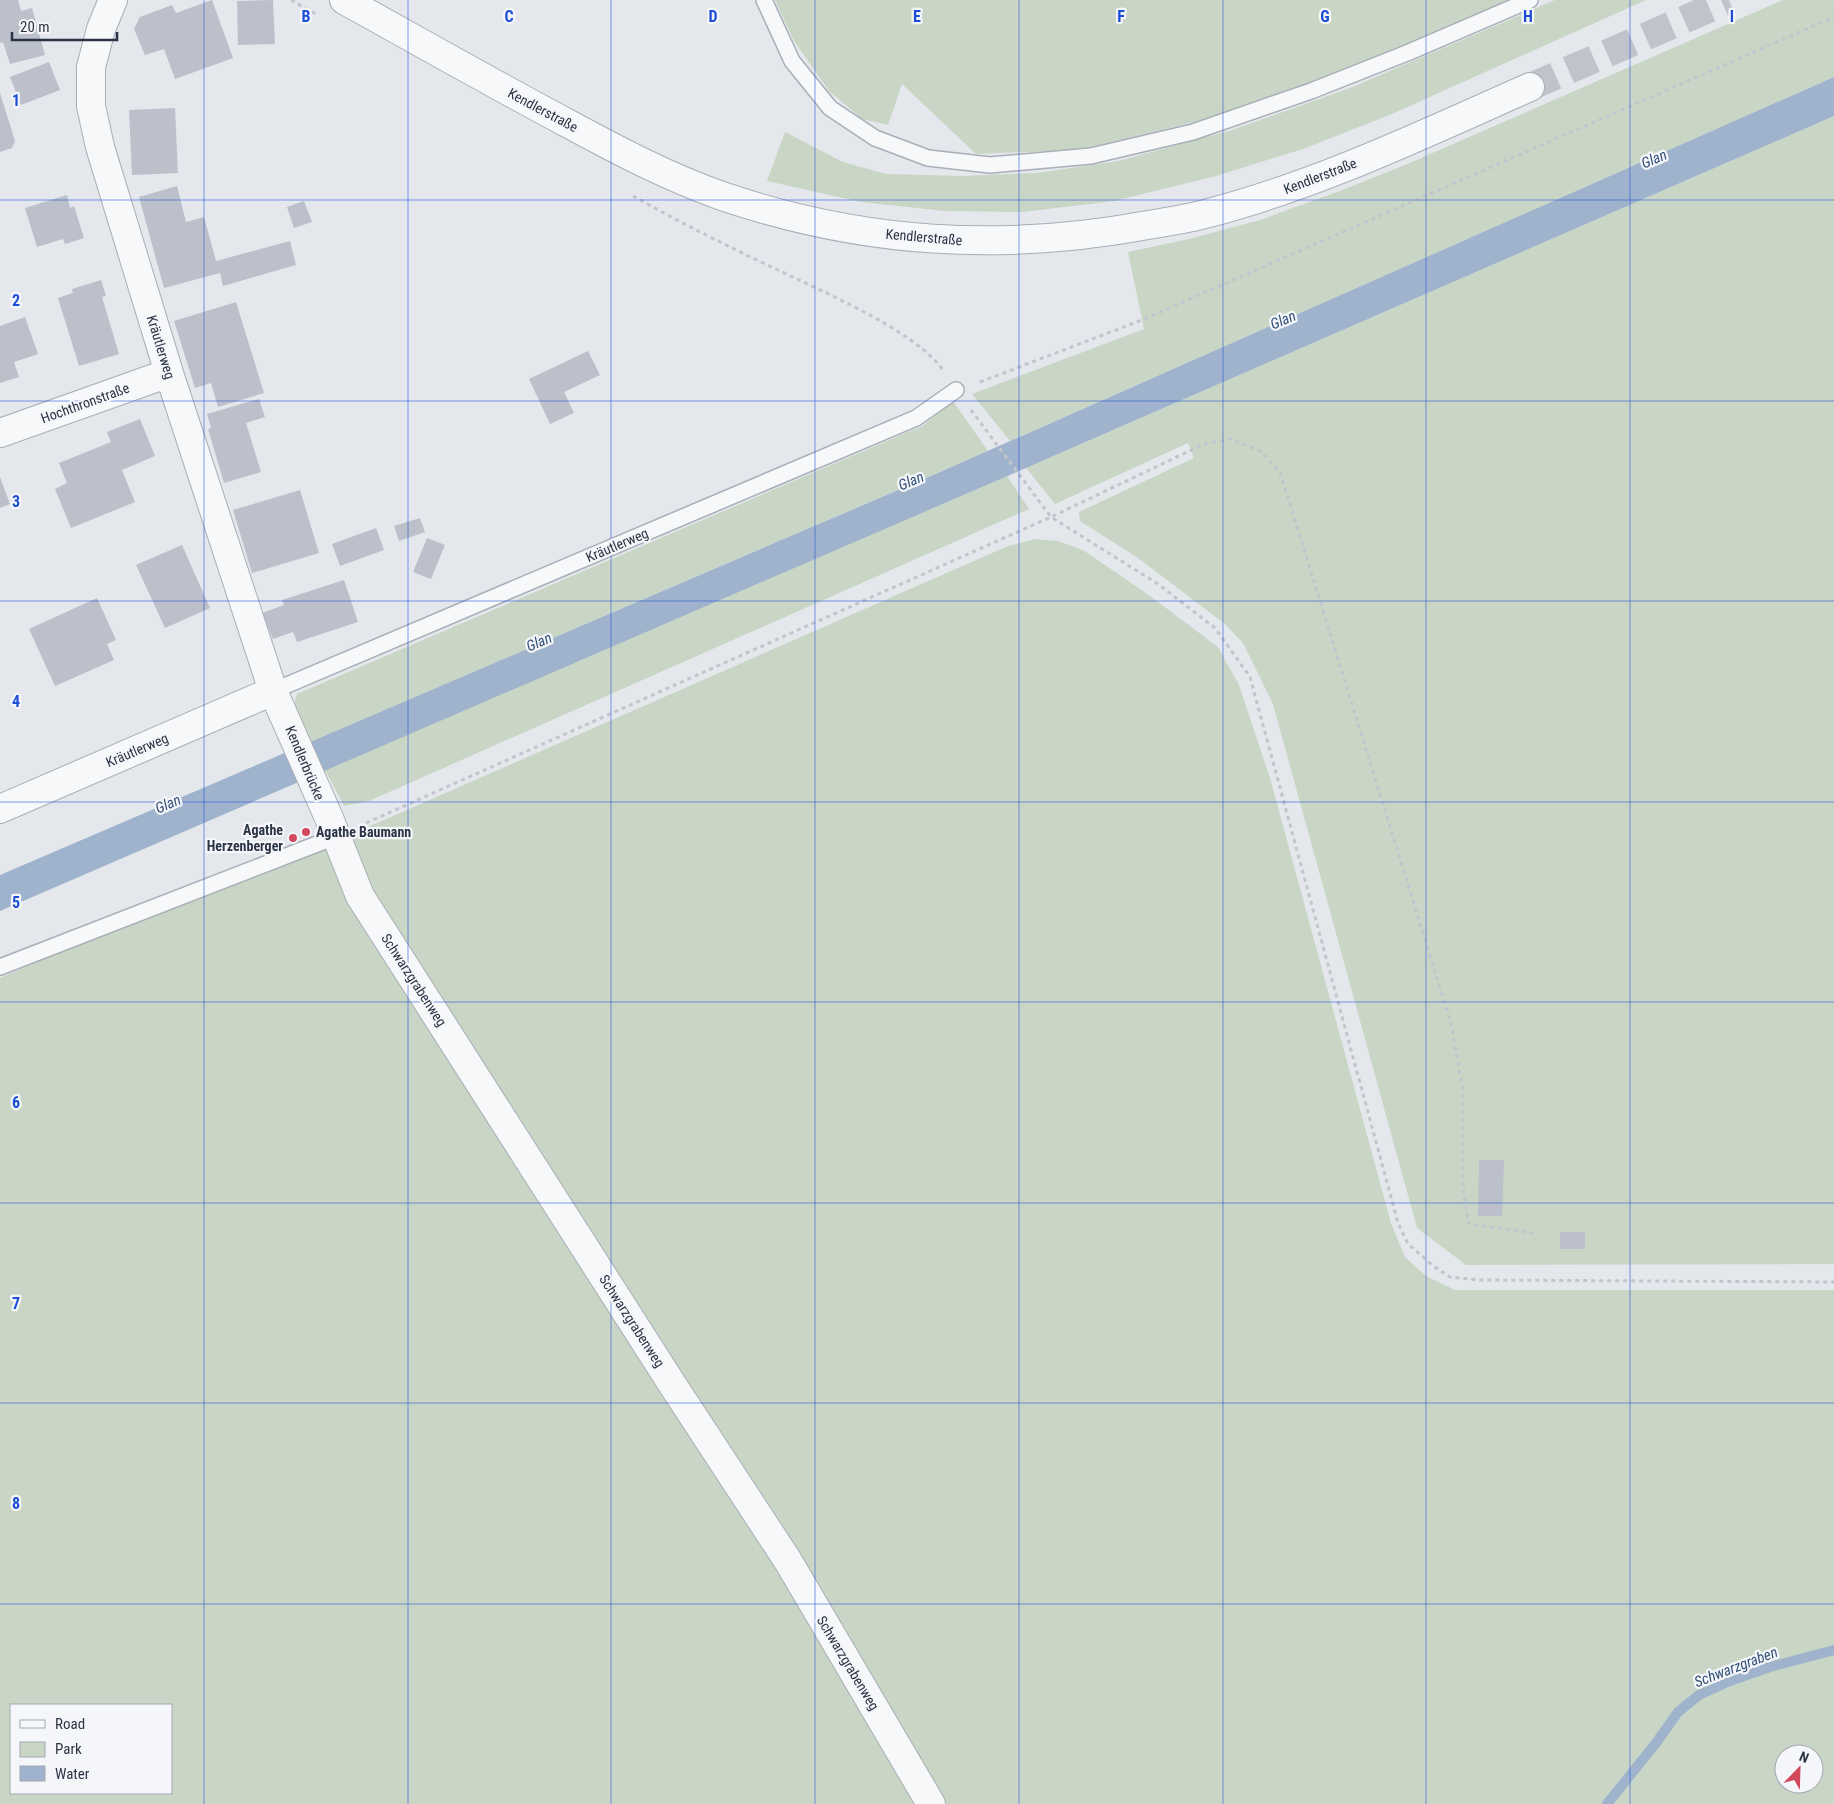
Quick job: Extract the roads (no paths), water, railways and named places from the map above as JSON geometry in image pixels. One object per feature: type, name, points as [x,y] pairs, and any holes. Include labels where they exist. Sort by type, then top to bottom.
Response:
[{"type":"street","name":"Kräutlerweg","points":[[0,809],[277,699],[169,373],[100,147],[91,106],[91,67],[101,29],[113,0]]},
{"type":"street","name":"Kendlerstraße","points":[[344,0],[636,160],[721,195],[807,220],[868,232],[928,240],[1038,240],[1115,231],[1204,215],[1291,188],[1378,154],[1530,87]]},
{"type":"street","name":"Hochthronstraße","points":[[0,433],[169,373]]},
{"type":"street","name":"Kendlerbrücke","points":[[277,699],[332,828]]},
{"type":"street","name":"Schwarzgrabenweg","points":[[332,828],[360,896],[661,1367],[788,1561],[931,1804]]},
{"type":"lane","points":[[764,0],[792,61],[830,108],[875,138],[928,158],[990,165],[1091,156],[1193,132],[1311,91],[1408,54],[1530,0]]},
{"type":"lane","name":"Kräutlerweg","points":[[277,699],[916,418],[956,390]]},
{"type":"lane","points":[[0,967],[332,828]]},
{"type":"water","name":"Glan","points":[[1834,77],[1834,116],[1026,468],[0,911],[0,875],[940,472]]},
{"type":"waterway","name":"Schwarzgraben","points":[[1607,1804],[1656,1743],[1678,1712],[1699,1695],[1730,1681],[1770,1667],[1834,1650]]},
{"type":"tunnel","points":[[1530,87],[1729,0]]},
{"type":"place","name":"Agathe Baumann","points":[[306,832]]},
{"type":"place","name":"Agathe Herzenberger","points":[[293,838]]}]
